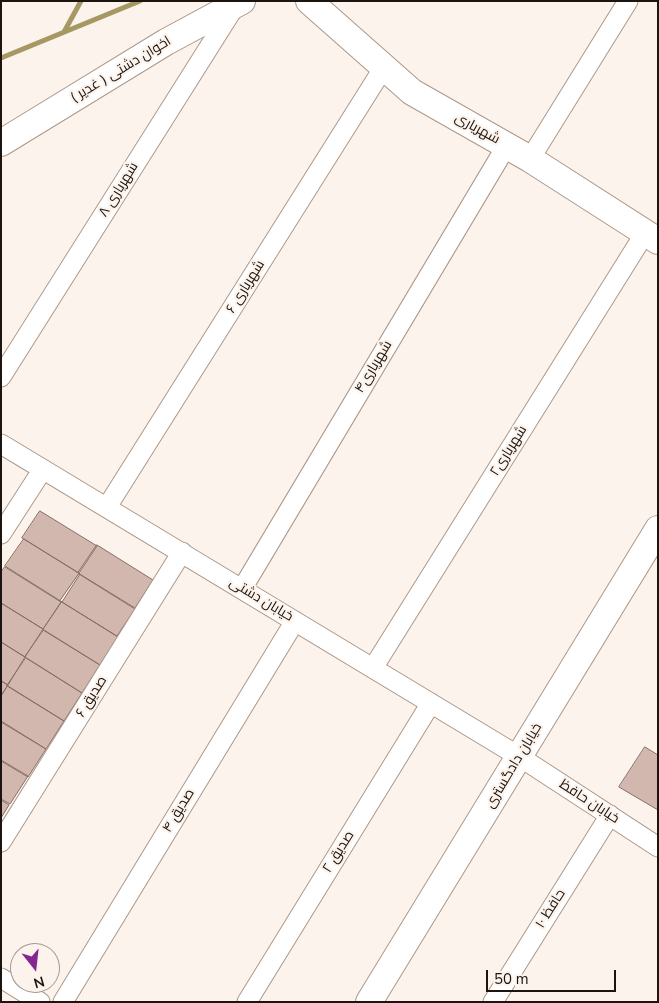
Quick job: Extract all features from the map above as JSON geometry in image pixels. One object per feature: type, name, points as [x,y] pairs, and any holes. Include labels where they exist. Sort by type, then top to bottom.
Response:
[{"type":"main road","name":"شهریاری","points":[[309,1],[412,92],[530,159],[651,237]]},
{"type":"main road","name":"اخوان دشتی ( غدیر )","points":[[1,143],[166,42],[239,2]]},
{"type":"main road","name":"خیابان دادگستری","points":[[370,1002],[658,528]]},
{"type":"street","points":[[530,159],[628,1]]},
{"type":"street","name":"شهریاری ۸","points":[[1,377],[239,2]]},
{"type":"street","name":"شهریاری ۶","points":[[107,507],[384,67]]},
{"type":"street","name":"شهریاری۴","points":[[242,589],[506,145]]},
{"type":"street","name":"شهریاری۲","points":[[373,668],[651,237]]},
{"type":"street","name":"خیابان دشتی","points":[[1,444],[520,757]]},
{"type":"street","points":[[1,534],[43,468]]},
{"type":"street","name":"صدیق ۶","points":[[1,842],[182,552]]},
{"type":"street","name":"صدیق ۴","points":[[63,1002],[295,621]]},
{"type":"street","name":"صدیق ۲","points":[[247,1002],[431,703]]},
{"type":"street","name":"خیابان حافظ","points":[[520,757],[658,847]]},
{"type":"street","name":"حافظ ۱۰","points":[[492,1002],[610,815]]},
{"type":"street","points":[[1,978],[40,1002]]},
{"type":"building","points":[[40,511],[97,546],[79,573],[22,538]]},
{"type":"building","points":[[24,539],[80,574],[62,602],[5,566]]},
{"type":"building","points":[[97,545],[153,580],[135,608],[78,573]]},
{"type":"building","points":[[5,567],[61,602],[43,629],[1,603],[1,572]]},
{"type":"building","points":[[79,574],[135,609],[117,636],[60,601]]},
{"type":"building","points":[[62,602],[118,637],[100,665],[43,630]]},
{"type":"building","points":[[1,603],[43,629],[25,657],[1,642]]},
{"type":"building","points":[[44,630],[100,665],[82,693],[25,657]]},
{"type":"building","points":[[1,642],[25,657],[8,685],[1,681]]},
{"type":"building","points":[[26,658],[82,693],[64,721],[7,686]]},
{"type":"building","points":[[1,681],[8,685],[1,696]]},
{"type":"building","points":[[8,686],[64,721],[46,749],[1,721],[1,696]]},
{"type":"building","points":[[1,722],[46,749],[28,777],[1,761]]},
{"type":"building","points":[[645,747],[658,755],[658,810],[619,787]]},
{"type":"building","points":[[1,760],[28,776],[10,804],[1,799]]},
{"type":"building","points":[[1,800],[9,805],[1,818]]},
{"type":"waterway","points":[[64,32],[81,1]]},
{"type":"waterway","points":[[1,58],[140,1]]}]
